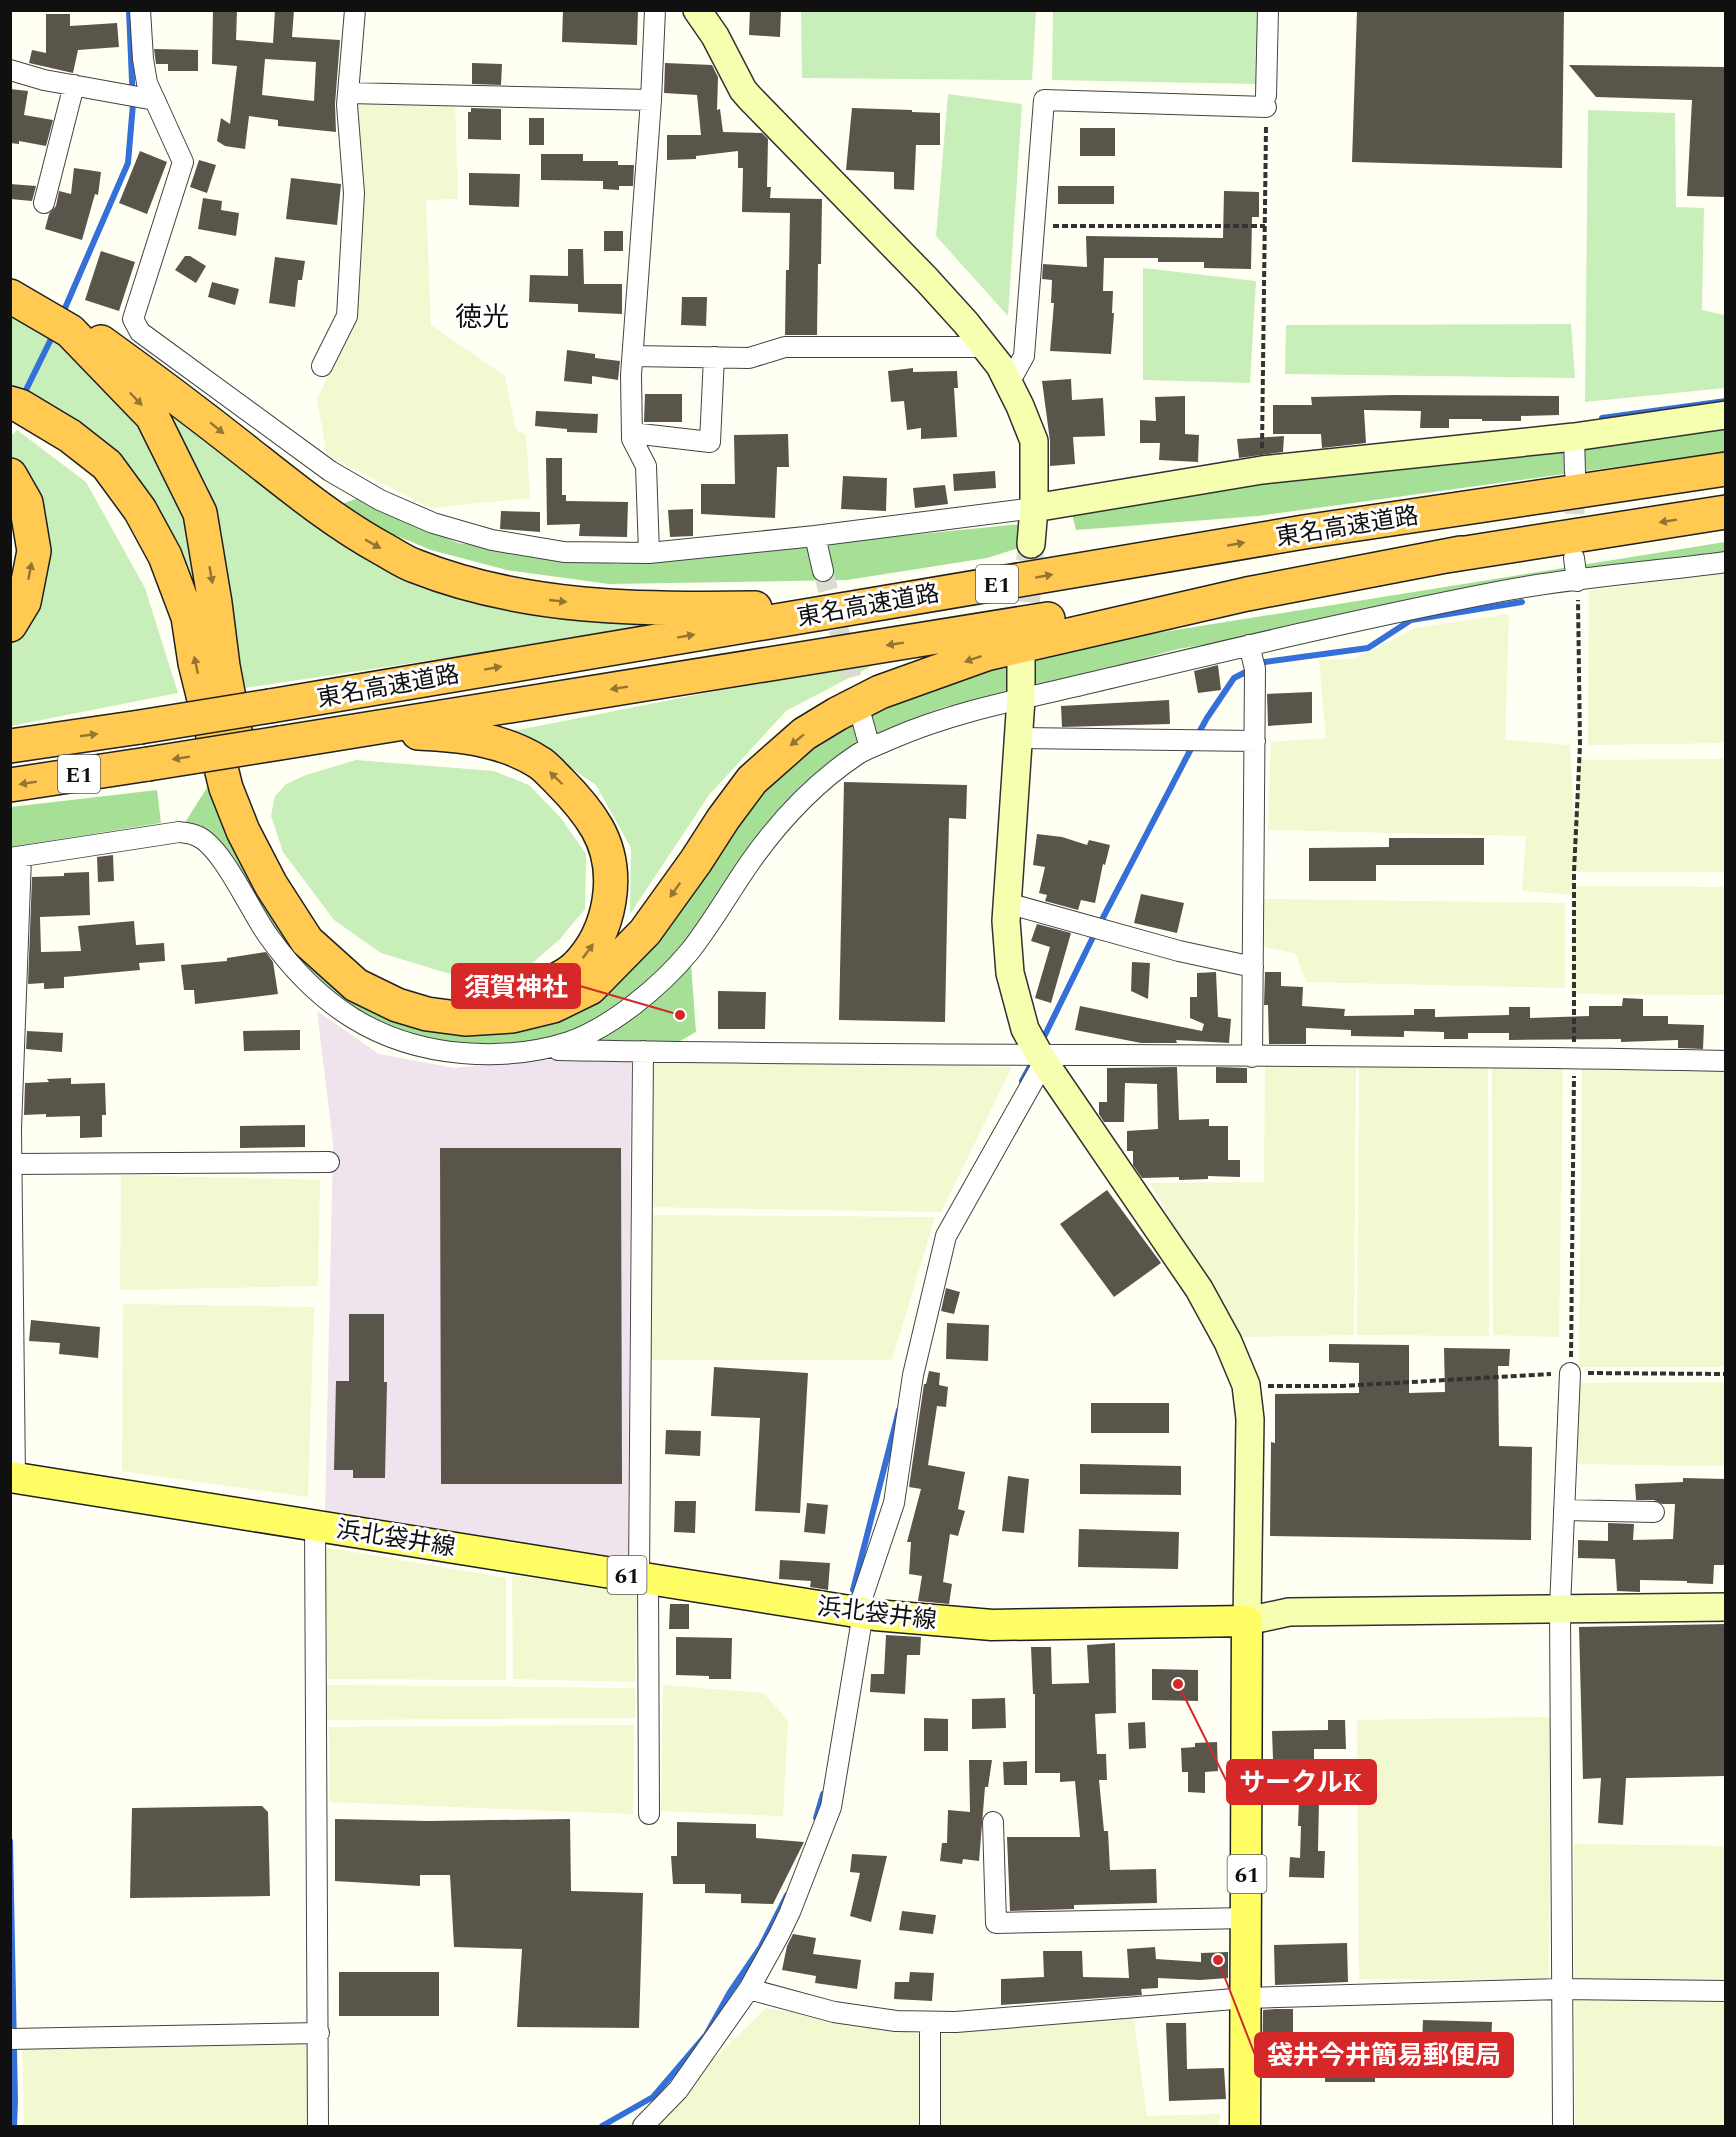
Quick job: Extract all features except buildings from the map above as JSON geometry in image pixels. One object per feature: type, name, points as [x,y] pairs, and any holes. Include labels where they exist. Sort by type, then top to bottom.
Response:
[{"type":"highway","points":[[10,294],[75,324],[179,398],[286,483],[354,533],[413,566],[484,589],[548,600],[613,607],[681,609],[883,603]]},
{"type":"highway","points":[[10,294],[70,332],[152,416],[157,425],[200,513],[223,666],[245,788],[260,828],[288,880],[322,928],[368,968],[405,988],[429,996],[465,999],[510,996],[546,985],[574,968],[592,946],[607,914],[610,886],[608,856],[597,829],[575,796],[541,764],[501,744],[451,734],[342,733]]},
{"type":"highway","points":[[10,403],[20,406],[70,436],[108,465],[140,510],[165,556],[188,617],[195,663],[226,788],[243,831],[271,885],[307,941],[356,985],[397,1005],[427,1014],[465,1019],[513,1016],[553,1006],[590,988],[645,932],[752,780],[804,734],[880,692],[986,654],[1247,594],[1461,553]]},
{"type":"highway","name":"東名高速道路","points":[[10,746],[270,706],[1304,532],[1725,470]]},
{"type":"highway","points":[[10,475],[26,503],[34,551],[24,602],[10,625]]},
{"type":"highway","name":"東名高速道路","points":[[10,785],[1725,512]]},
{"type":"main road","name":"浜北袋井線","points":[[13,1477],[860,1613],[992,1625],[1247,1621]]},
{"type":"main road","name":"61","points":[[1245,2127],[1247,1621]]},
{"type":"street","points":[[140,10],[147,83],[183,162],[133,320],[140,332],[330,471],[380,500],[432,523],[492,540],[564,552],[649,554],[1035,508],[1262,470],[1574,437],[1725,415]]},
{"type":"street","points":[[322,366],[347,316],[354,193],[348,93],[355,10]]},
{"type":"street","points":[[649,554],[646,466],[632,439],[632,433],[633,356],[655,10]]},
{"type":"street","points":[[697,10],[715,36],[743,90],[927,280],[1000,366],[1034,441],[1035,508],[1031,544]]},
{"type":"street","points":[[1009,383],[1024,356],[1044,100],[1266,102],[1268,10]]},
{"type":"street","points":[[10,70],[44,80],[155,100]]},
{"type":"street","points":[[44,203],[74,85]]},
{"type":"street","points":[[348,93],[651,100]]},
{"type":"street","points":[[633,356],[749,357],[784,347],[985,347]]},
{"type":"street","points":[[632,433],[710,442],[714,357]]},
{"type":"street","points":[[1574,437],[1575,473]]},
{"type":"street","points":[[815,536],[824,571]]},
{"type":"street","points":[[1574,558],[1577,581]]},
{"type":"street","points":[[13,1477],[11,1129],[16,857],[179,832],[196,835],[208,843],[223,862],[267,935],[290,965],[332,1006],[372,1030],[423,1048],[499,1055],[569,1042],[595,1030],[625,1011],[662,980],[690,951],[753,858],[786,815],[861,752],[910,730],[980,707],[1249,645],[1506,590],[1725,562]]},
{"type":"street","points":[[1249,645],[1255,669],[1252,1057]]},
{"type":"street","points":[[1021,659],[1021,699],[1006,921],[1010,973],[1025,1029],[1042,1059],[1199,1289],[1228,1342],[1246,1385],[1250,1419],[1247,1621],[1289,1612],[1725,1607]]},
{"type":"street","points":[[862,719],[870,748]]},
{"type":"street","points":[[1018,738],[1255,741]]},
{"type":"street","points":[[1007,903],[1179,951],[1252,967]]},
{"type":"street","points":[[538,1048],[1042,1059],[1252,1057],[1725,1061]]},
{"type":"street","points":[[643,1052],[643,1578],[649,1814]]},
{"type":"street","points":[[643,2127],[678,2090],[749,1989],[780,1935],[831,1807],[860,1613],[894,1503],[913,1375],[946,1236],[1042,1059]]},
{"type":"street","points":[[11,1164],[329,1162]]},
{"type":"street","points":[[1563,2127],[1560,1608],[1570,1372]]},
{"type":"street","points":[[1564,1510],[1654,1512]]},
{"type":"street","points":[[315,1524],[318,2127]]},
{"type":"street","points":[[993,1822],[996,1923],[1247,1918]]},
{"type":"street","points":[[749,1989],[834,2012],[896,2021],[930,2022],[956,2022],[1246,1998],[1561,1989],[1725,1991]]},
{"type":"street","points":[[930,2022],[930,2127]]},
{"type":"street","points":[[10,2039],[319,2034]]},
{"type":"path","points":[[1262,470],[1266,102]]},
{"type":"path","points":[[1034,226],[1265,226]]},
{"type":"path","points":[[1570,1372],[1574,872],[1580,745],[1577,581]]},
{"type":"path","points":[[1246,1385],[1342,1386],[1570,1372],[1725,1374]]},
{"type":"shaded area","points":[[317,1011],[379,1054],[454,1068],[534,1060],[631,1060],[628,1559],[325,1513],[333,1144]]},
{"type":"green space","points":[[801,11],[1036,11],[1032,80],[802,78]]},
{"type":"green space","points":[[1053,11],[1257,11],[1257,84],[1052,80]]},
{"type":"green space","points":[[948,94],[1022,104],[1008,316],[936,236]]},
{"type":"green space","points":[[354,101],[455,101],[458,199],[426,200],[431,325],[505,376],[516,430],[526,434],[530,498],[430,508],[327,455],[317,400],[354,321]]},
{"type":"green space","points":[[1588,110],[1675,113],[1676,207],[1704,208],[1702,310],[1725,315],[1725,388],[1585,402]]},
{"type":"green space","points":[[1143,268],[1256,281],[1250,383],[1143,380]]},
{"type":"green space","points":[[10,314],[78,352],[160,456],[192,530],[215,698],[168,526],[76,423],[11,396]]},
{"type":"green space","points":[[1571,324],[1575,378],[1285,374],[1286,325]]},
{"type":"green space","points":[[163,404],[295,507],[398,576],[476,598],[542,611],[652,627],[245,688],[208,487]]},
{"type":"green space","points":[[1725,422],[1725,452],[1258,516],[1076,530],[1071,510],[1239,484]]},
{"type":"green space","points":[[17,430],[86,482],[145,588],[178,693],[11,726],[10,633],[34,551],[11,493],[11,436]]},
{"type":"green space","points":[[358,498],[458,543],[618,564],[1020,524],[1031,544],[987,558],[847,580],[609,584],[507,570],[431,550],[378,528],[342,504]]},
{"type":"green space","points":[[1725,542],[1725,564],[1608,577],[1178,649],[1028,690],[1026,654]]},
{"type":"green space","points":[[1725,573],[1725,743],[1588,745],[1589,590]]},
{"type":"green space","points":[[1509,614],[1505,740],[1570,745],[1575,829],[1578,760],[1725,759],[1725,872],[1575,872],[1574,886],[1725,887],[1725,995],[1571,994],[1574,895],[1522,891],[1526,836],[1268,830],[1271,742],[1326,738],[1319,660],[1353,659],[1416,628]]},
{"type":"green space","points":[[1017,647],[1021,699],[947,706],[857,741],[774,831],[690,951],[696,1032],[661,1052],[499,1055],[386,1035],[315,990],[196,835],[179,832],[208,786],[256,879],[380,1009],[578,1000],[763,769],[839,716]]},
{"type":"green space","points":[[889,657],[786,711],[709,795],[630,914],[631,848],[596,785],[555,757],[498,734]]},
{"type":"green space","points":[[356,760],[494,771],[529,785],[561,818],[586,854],[585,909],[560,939],[530,965],[489,974],[450,974],[381,953],[334,920],[283,852],[271,816],[275,796],[286,784],[306,775]]},
{"type":"green space","points":[[157,790],[161,823],[11,847],[11,807]]},
{"type":"green space","points":[[1261,899],[1565,903],[1565,988],[1306,982],[1296,954],[1261,946]]},
{"type":"green space","points":[[643,1062],[1012,1067],[941,1212],[641,1207]]},
{"type":"green space","points":[[1492,1064],[1563,1065],[1559,1337],[1493,1335]]},
{"type":"green space","points":[[1265,1065],[1356,1066],[1354,1335],[1236,1337],[1150,1183],[1264,1182]]},
{"type":"green space","points":[[1359,1065],[1488,1065],[1489,1336],[1357,1335]]},
{"type":"green space","points":[[1582,1068],[1725,1070],[1725,1367],[1579,1367]]},
{"type":"green space","points":[[121,1175],[320,1180],[318,1286],[120,1290]]},
{"type":"green space","points":[[641,1215],[935,1217],[892,1360],[640,1360]]},
{"type":"green space","points":[[123,1304],[314,1307],[308,1497],[122,1471]]},
{"type":"green space","points":[[1725,1382],[1725,1466],[1574,1464],[1575,1383]]},
{"type":"green space","points":[[324,1547],[506,1578],[506,1680],[328,1679]]},
{"type":"green space","points":[[512,1575],[637,1593],[635,1682],[513,1679]]},
{"type":"green space","points":[[326,1685],[635,1688],[635,1718],[327,1720]]},
{"type":"green space","points":[[663,1685],[763,1693],[788,1720],[783,1816],[661,1811]]},
{"type":"green space","points":[[1550,1717],[1549,1980],[1359,1979],[1357,1720]]},
{"type":"green space","points":[[634,1725],[633,1814],[330,1802],[329,1727]]},
{"type":"green space","points":[[1574,1844],[1725,1846],[1725,2126],[1575,2126]]},
{"type":"green space","points":[[1132,2007],[1147,2116],[1220,2114],[1219,2126],[623,2126],[665,2106],[766,2008],[930,2036]]},
{"type":"green space","points":[[314,2033],[314,2126],[24,2126],[22,2038]]},
{"type":"waterway","points":[[62,315],[128,163],[133,104],[129,10]]},
{"type":"waterway","points":[[23,396],[54,333]]},
{"type":"waterway","points":[[1602,418],[1726,401]]},
{"type":"waterway","points":[[1197,736],[1234,678],[1265,662],[1368,648],[1411,620],[1522,602]]},
{"type":"waterway","points":[[1041,1043],[1095,933],[1193,745]]},
{"type":"waterway","points":[[1022,1081],[1033,1061]]},
{"type":"waterway","points":[[853,1590],[899,1410]]},
{"type":"waterway","points":[[816,1818],[823,1794]]},
{"type":"waterway","points":[[10,1841],[14,2126]]},
{"type":"waterway","points":[[602,2126],[653,2097],[706,2035],[730,1992],[760,1948],[787,1895]]},
{"type":"tunnel","points":[[1574,544],[1575,483]]},
{"type":"tunnel","points":[[1023,643],[1031,544]]},
{"type":"tunnel","points":[[823,571],[861,713]]},
{"type":"place","name":"須賀神社","points":[[680,1015]]},
{"type":"place","name":"サークルK","points":[[1178,1684]]},
{"type":"place","name":"袋井今井簡易郵便局","points":[[1218,1960]]},
{"type":"district","name":"徳光","points":[[482,317]]}]
